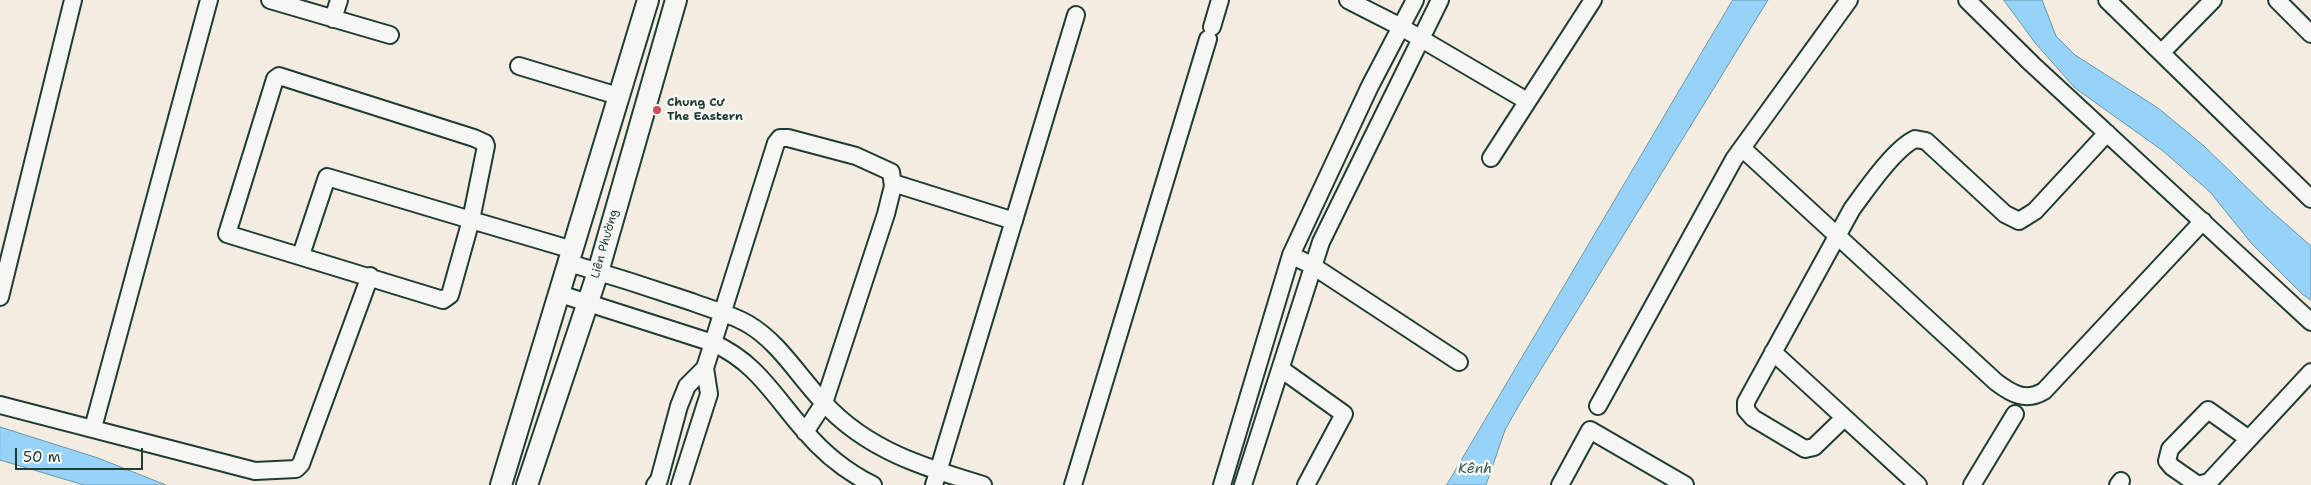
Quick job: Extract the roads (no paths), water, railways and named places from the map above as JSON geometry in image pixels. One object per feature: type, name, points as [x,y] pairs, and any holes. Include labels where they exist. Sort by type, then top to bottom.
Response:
[{"type":"street","points":[[0,297],[73,0]]},
{"type":"street","points":[[93,428],[208,0]]},
{"type":"street","points":[[270,0],[390,35]]},
{"type":"street","points":[[333,19],[339,0]]},
{"type":"street","points":[[501,485],[648,0]]},
{"type":"street","name":"Liên Phường","points":[[528,485],[598,272],[676,0]]},
{"type":"street","points":[[1073,485],[1220,0]]},
{"type":"street","points":[[1348,0],[1401,27],[1527,101]]},
{"type":"street","points":[[1222,485],[1291,255],[1366,94],[1415,0]]},
{"type":"street","points":[[1243,485],[1321,242],[1440,0]]},
{"type":"street","points":[[1491,158],[1593,0]]},
{"type":"street","points":[[1598,406],[1727,170],[1848,0]]},
{"type":"street","points":[[1967,0],[2032,64],[2311,322]]},
{"type":"street","points":[[2107,0],[2311,198]]},
{"type":"street","points":[[2162,52],[2213,0]]},
{"type":"street","points":[[2277,0],[2311,34]]},
{"type":"street","points":[[936,478],[1076,15]]},
{"type":"street","points":[[519,66],[618,96]]},
{"type":"street","points":[[279,76],[485,143],[472,220],[450,295],[443,300],[370,276],[227,234],[275,79],[279,76]]},
{"type":"street","points":[[1844,418],[1810,450],[1800,447],[1750,414],[1746,410],[1746,402],[1852,209],[1905,146],[1915,139],[1921,138],[1931,144],[2005,214],[2019,221],[2035,211],[2107,133]]},
{"type":"street","points":[[680,485],[709,394],[705,368],[776,143],[780,138],[788,138],[856,156],[891,172],[893,183],[886,214],[824,403],[805,432]]},
{"type":"street","points":[[1742,148],[1996,382],[2010,392],[2028,397],[2044,391],[2203,221]]},
{"type":"street","points":[[300,255],[327,177],[472,220],[571,257],[598,272],[722,313],[748,324],[769,340],[824,403],[846,425],[872,444],[936,478],[982,485]]},
{"type":"street","points":[[893,183],[1014,220]]},
{"type":"street","points":[[1291,255],[1313,266],[1459,362]]},
{"type":"street","points":[[0,404],[255,471],[296,469],[301,464],[370,276]]},
{"type":"street","points":[[560,294],[713,343],[732,352],[751,366],[805,432],[825,452],[855,476],[873,485]]},
{"type":"street","points":[[1773,352],[1918,485]]},
{"type":"street","points":[[655,485],[659,480],[679,406],[687,386],[705,368]]},
{"type":"street","points":[[1281,369],[1344,414],[1306,485]]},
{"type":"street","points":[[2249,439],[2208,410],[2170,449],[2167,460],[2170,465],[2198,484],[2203,485],[2209,482],[2249,439],[2311,372]]},
{"type":"street","points":[[1972,485],[2015,414]]},
{"type":"street","points":[[1560,485],[1590,430],[1685,485]]},
{"type":"water","name":"Kênh","points":[[1733,0],[1768,0],[1519,405],[1505,430],[1486,485],[1447,485]]},
{"type":"water","points":[[2004,0],[2042,0],[2056,36],[2075,55],[2158,108],[2204,146],[2270,210],[2311,246],[2311,300],[2302,294],[2252,244],[2210,192],[2163,151],[2075,88],[2036,44]]},
{"type":"water","points":[[0,427],[98,458],[166,485],[84,485],[0,460]]},
{"type":"place","name":"Chung Cư The Eastern","points":[[657,110]]}]
